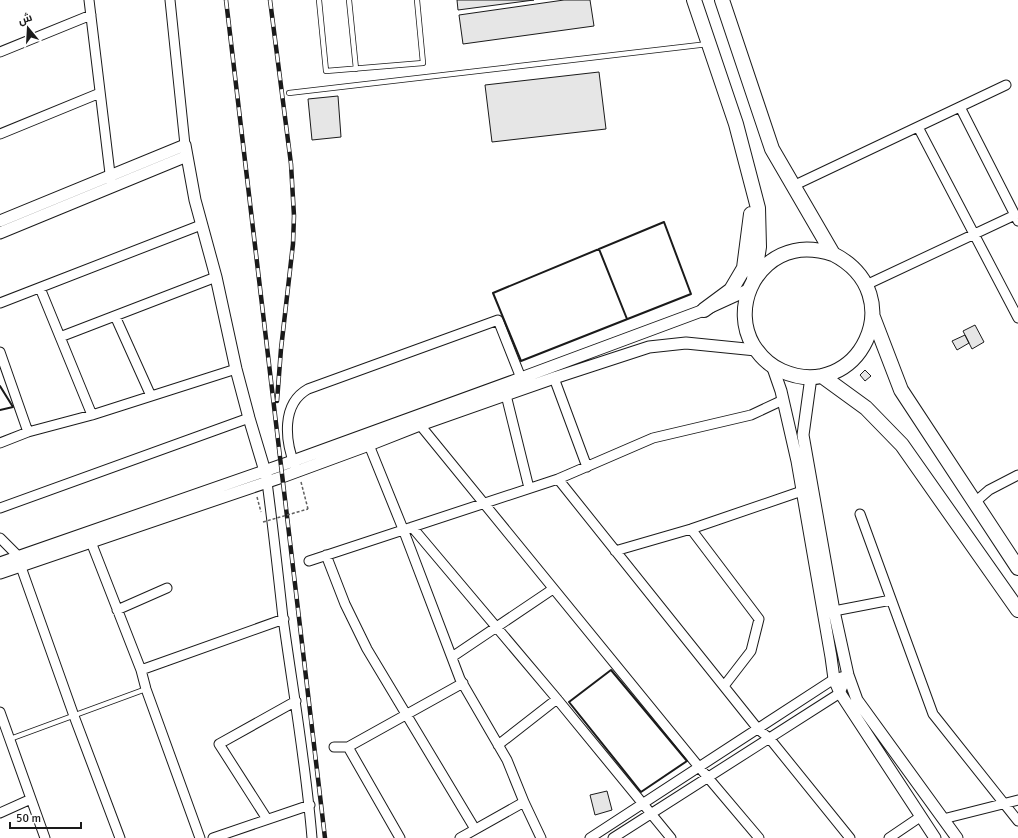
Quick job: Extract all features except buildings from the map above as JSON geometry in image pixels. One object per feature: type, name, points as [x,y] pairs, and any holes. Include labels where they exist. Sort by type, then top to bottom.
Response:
[{"type":"highway","points":[[694,0],[736,124],[758,208],[759,246],[752,285]]},
{"type":"highway","points":[[722,0],[772,148],[833,254]]},
{"type":"highway","points":[[704,310],[731,290],[744,268],[751,214],[736,124]]},
{"type":"highway","points":[[873,316],[867,339],[857,354],[844,366],[834,372],[816,376],[790,374],[772,365],[756,350],[747,330],[745,320],[746,299],[752,285],[766,265],[793,251],[813,250],[833,254],[850,264],[866,285],[871,297],[873,316],[901,390],[1018,568]]},
{"type":"highway","points":[[816,376],[866,408],[902,445],[1018,610]]},
{"type":"street","points":[[89,0],[112,187]]},
{"type":"street","points":[[170,0],[186,151],[201,225],[216,277],[236,370],[266,476],[310,805],[312,838]]},
{"type":"street","points":[[0,52],[91,15]]},
{"type":"street","points":[[793,186],[1006,86]]},
{"type":"street","points":[[0,134],[100,93]]},
{"type":"street","points":[[866,285],[974,234],[1016,218],[960,107]]},
{"type":"street","points":[[918,127],[1018,318]]},
{"type":"street","points":[[0,221],[111,176],[186,151]]},
{"type":"street","points":[[0,233],[112,187],[186,151]]},
{"type":"street","points":[[0,303],[201,225]]},
{"type":"street","points":[[60,337],[216,277]]},
{"type":"street","points":[[295,467],[522,378],[704,310],[752,285]]},
{"type":"street","points":[[40,288],[92,415]]},
{"type":"street","points":[[115,316],[150,396]]},
{"type":"street","points":[[295,467],[288,442],[287,431],[292,406],[298,396],[316,386],[498,320],[522,378]]},
{"type":"street","points":[[0,573],[20,562],[266,476],[369,445],[420,425],[554,378],[649,347],[686,343],[756,350]]},
{"type":"street","points":[[0,352],[28,432]]},
{"type":"street","points":[[772,365],[783,400],[797,461],[832,657],[834,679],[840,693],[935,838]]},
{"type":"street","points":[[0,443],[28,432],[92,415],[236,370]]},
{"type":"street","points":[[816,376],[803,434],[834,611],[848,675],[857,700],[956,838]]},
{"type":"street","points":[[554,378],[587,467]]},
{"type":"street","points":[[506,395],[529,488]]},
{"type":"street","points":[[309,561],[529,488],[558,480],[653,438],[750,415],[783,400]]},
{"type":"street","points":[[0,508],[249,418]]},
{"type":"street","points":[[420,425],[699,767],[759,838]]},
{"type":"street","points":[[369,445],[408,528],[452,657],[463,683],[507,760],[541,838]]},
{"type":"street","points":[[974,503],[989,490],[1018,475]]},
{"type":"street","points":[[0,562],[20,562],[91,542],[266,476]]},
{"type":"street","points":[[558,480],[758,729],[770,738],[850,838]]},
{"type":"street","points":[[615,551],[691,529],[802,491]]},
{"type":"street","points":[[860,514],[933,714],[1018,821]]},
{"type":"street","points":[[408,528],[496,627],[557,699],[642,804],[652,813],[671,838]]},
{"type":"street","points":[[691,529],[759,619],[751,651],[724,686]]},
{"type":"street","points":[[0,538],[20,562],[74,716],[120,838]]},
{"type":"street","points":[[91,542],[141,670],[146,689],[200,838]]},
{"type":"street","points":[[326,555],[345,604],[368,649],[476,829]]},
{"type":"street","points":[[118,610],[167,588]]},
{"type":"street","points":[[452,657],[553,589]]},
{"type":"street","points":[[834,611],[891,600]]},
{"type":"street","points":[[141,670],[284,619]]},
{"type":"street","points":[[590,838],[834,679],[848,675]]},
{"type":"street","points":[[613,838],[840,693],[848,675]]},
{"type":"street","points":[[334,747],[348,747],[407,716],[463,683]]},
{"type":"street","points":[[498,745],[557,699]]},
{"type":"street","points":[[267,819],[219,744],[296,701]]},
{"type":"street","points":[[0,712],[45,838]]},
{"type":"street","points":[[348,747],[400,838]]},
{"type":"street","points":[[0,812],[31,799]]},
{"type":"street","points":[[943,819],[1018,800]]},
{"type":"street","points":[[460,838],[524,802]]},
{"type":"street","points":[[213,838],[310,805]]},
{"type":"street","points":[[889,838],[920,817]]},
{"type":"lane","points":[[319,0],[326,71],[423,63],[417,0]]},
{"type":"lane","points":[[349,0],[356,69]]},
{"type":"lane","points":[[289,93],[709,44]]},
{"type":"lane","points":[[10,739],[146,689]]},
{"type":"path","points":[[257,498],[263,522],[308,509],[302,484]]},
{"type":"railway","points":[[226,0],[325,838]]},
{"type":"railway","points":[[270,0],[291,164],[294,216],[293,244],[281,349],[277,401]]},
{"type":"wall","points":[[664,222],[691,294],[521,361],[493,293],[664,222]]},
{"type":"wall","points":[[599,249],[627,319]]},
{"type":"wall","points":[[0,386],[13,407],[0,410]]},
{"type":"wall","points":[[611,670],[687,761],[641,792],[569,702],[611,670]]}]
